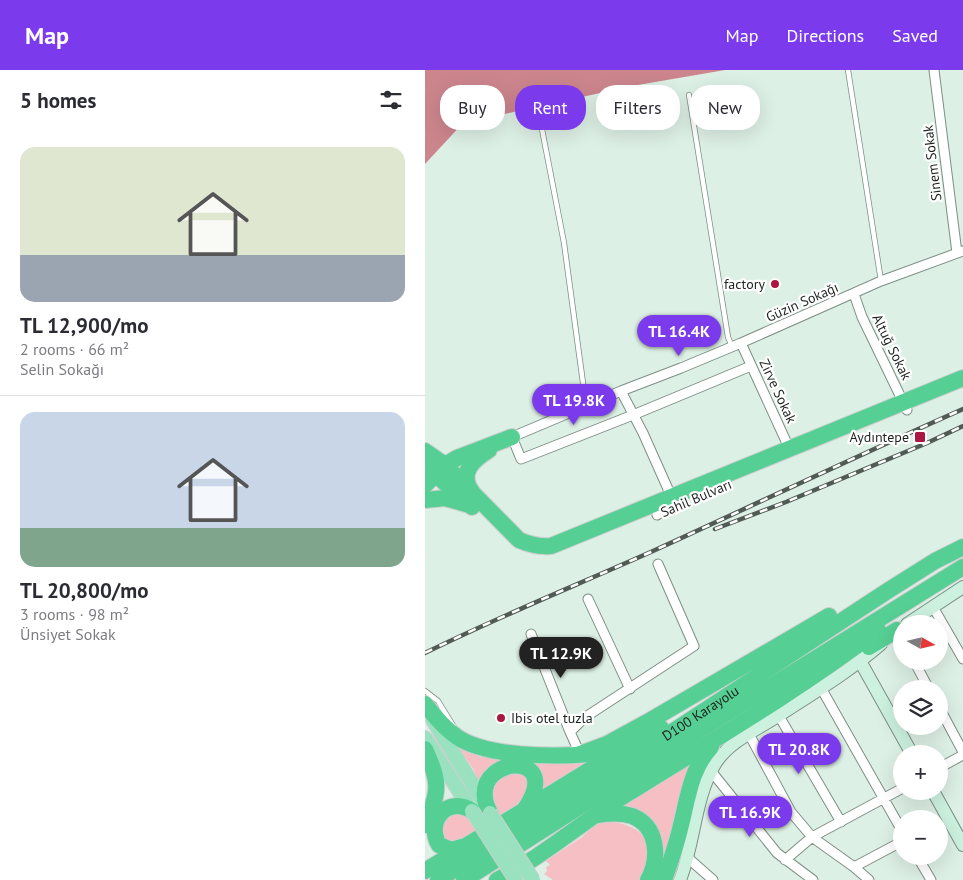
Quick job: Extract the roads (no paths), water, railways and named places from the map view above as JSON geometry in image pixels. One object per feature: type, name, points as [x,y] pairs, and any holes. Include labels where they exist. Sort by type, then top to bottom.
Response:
[{"type":"highway","name":"Sahil Bulvarı","points":[[475,503],[512,546],[533,556],[544,557],[570,550],[657,515],[905,406],[963,378]]},
{"type":"highway","name":"Sahil Bulvarı","points":[[425,451],[439,475],[519,540],[540,547],[551,546],[790,450],[905,406],[963,387]]},
{"type":"highway","points":[[425,496],[439,475],[469,452],[511,437]]},
{"type":"highway","points":[[475,503],[467,480],[470,465],[476,458],[511,437]]},
{"type":"highway","points":[[425,500],[435,498],[453,499],[475,503]]},
{"type":"highway","points":[[935,561],[963,537]]},
{"type":"highway","name":"D100 Karayolu","points":[[438,880],[649,747],[889,590],[935,561],[963,547]]},
{"type":"highway","points":[[816,683],[856,647],[959,569]]},
{"type":"highway","name":"D100 Karayolu","points":[[464,880],[959,569]]},
{"type":"highway","points":[[580,754],[607,744],[633,730],[834,614],[889,590]]},
{"type":"highway","points":[[497,880],[543,852],[594,815],[719,738],[816,683],[857,655],[893,634]]},
{"type":"highway","points":[[425,871],[635,742],[768,668]]},
{"type":"highway","points":[[425,704],[446,728],[458,738],[482,748],[507,752],[580,754],[601,752],[635,742]]},
{"type":"highway","points":[[664,880],[680,828],[692,779],[702,758],[719,738]]},
{"type":"highway","points":[[425,749],[435,771],[436,787],[433,805],[425,824]]},
{"type":"highway","points":[[490,813],[485,799],[487,784],[493,775],[501,769],[514,765],[527,768],[533,774],[536,781],[534,795],[525,810]]},
{"type":"highway","points":[[467,845],[455,849],[442,847],[435,838],[434,824],[443,812],[453,806],[465,806],[473,811]]},
{"type":"highway","points":[[594,815],[625,814],[638,819],[648,828],[654,839],[656,856],[648,880]]},
{"type":"main road","points":[[922,615],[963,588]]},
{"type":"main road","points":[[681,880],[688,858],[699,806],[711,771],[723,754],[749,734],[779,716],[816,683],[860,661],[893,636]]},
{"type":"main road","points":[[860,661],[907,745]]},
{"type":"main road","points":[[425,708],[533,880]]},
{"type":"main road","points":[[425,738],[516,880]]},
{"type":"main road","points":[[938,800],[963,845]]},
{"type":"street","name":"Sinem Sokak","points":[[934,70],[960,252]]},
{"type":"street","name":"Güzin Sokağı","points":[[511,437],[736,345],[881,281],[960,252]]},
{"type":"street","name":"Altuğ Sokak","points":[[853,294],[862,317],[905,406]]},
{"type":"street","name":"Zirve Sokak","points":[[736,345],[751,366],[790,450]]},
{"type":"street","points":[[511,437],[521,459],[751,366]]},
{"type":"street","points":[[621,391],[672,498],[671,506],[657,515]]},
{"type":"street","points":[[570,732],[584,718],[694,646],[658,564]]},
{"type":"street","points":[[588,599],[631,689]]},
{"type":"street","points":[[933,607],[963,659]]},
{"type":"street","points":[[531,634],[580,754]]},
{"type":"street","points":[[816,683],[893,814]]},
{"type":"street","points":[[779,716],[841,822]]},
{"type":"street","points":[[948,725],[963,754],[948,763]]},
{"type":"street","points":[[749,734],[791,812],[812,837],[869,880]]},
{"type":"street","points":[[711,771],[777,853],[813,880]]},
{"type":"street","points":[[785,860],[812,837],[893,793]]},
{"type":"street","points":[[854,867],[893,846]]},
{"type":"street","points":[[688,858],[713,880]]},
{"type":"street","points":[[922,865],[931,880]]},
{"type":"lane","points":[[848,70],[881,281]]},
{"type":"lane","points":[[689,94],[728,337],[736,345]]},
{"type":"lane","points":[[543,130],[564,243],[587,405]]},
{"type":"lane","points":[[425,691],[438,701],[457,730],[471,743]]},
{"type":"railway","points":[[425,653],[963,409]]},
{"type":"railway","points":[[715,529],[786,502],[963,426]]},
{"type":"place","name":"factory","points":[[775,284]]},
{"type":"place","name":"Aydıntepe","points":[[920,437]]},
{"type":"place","name":"Ibis otel tuzla","points":[[501,718]]}]
